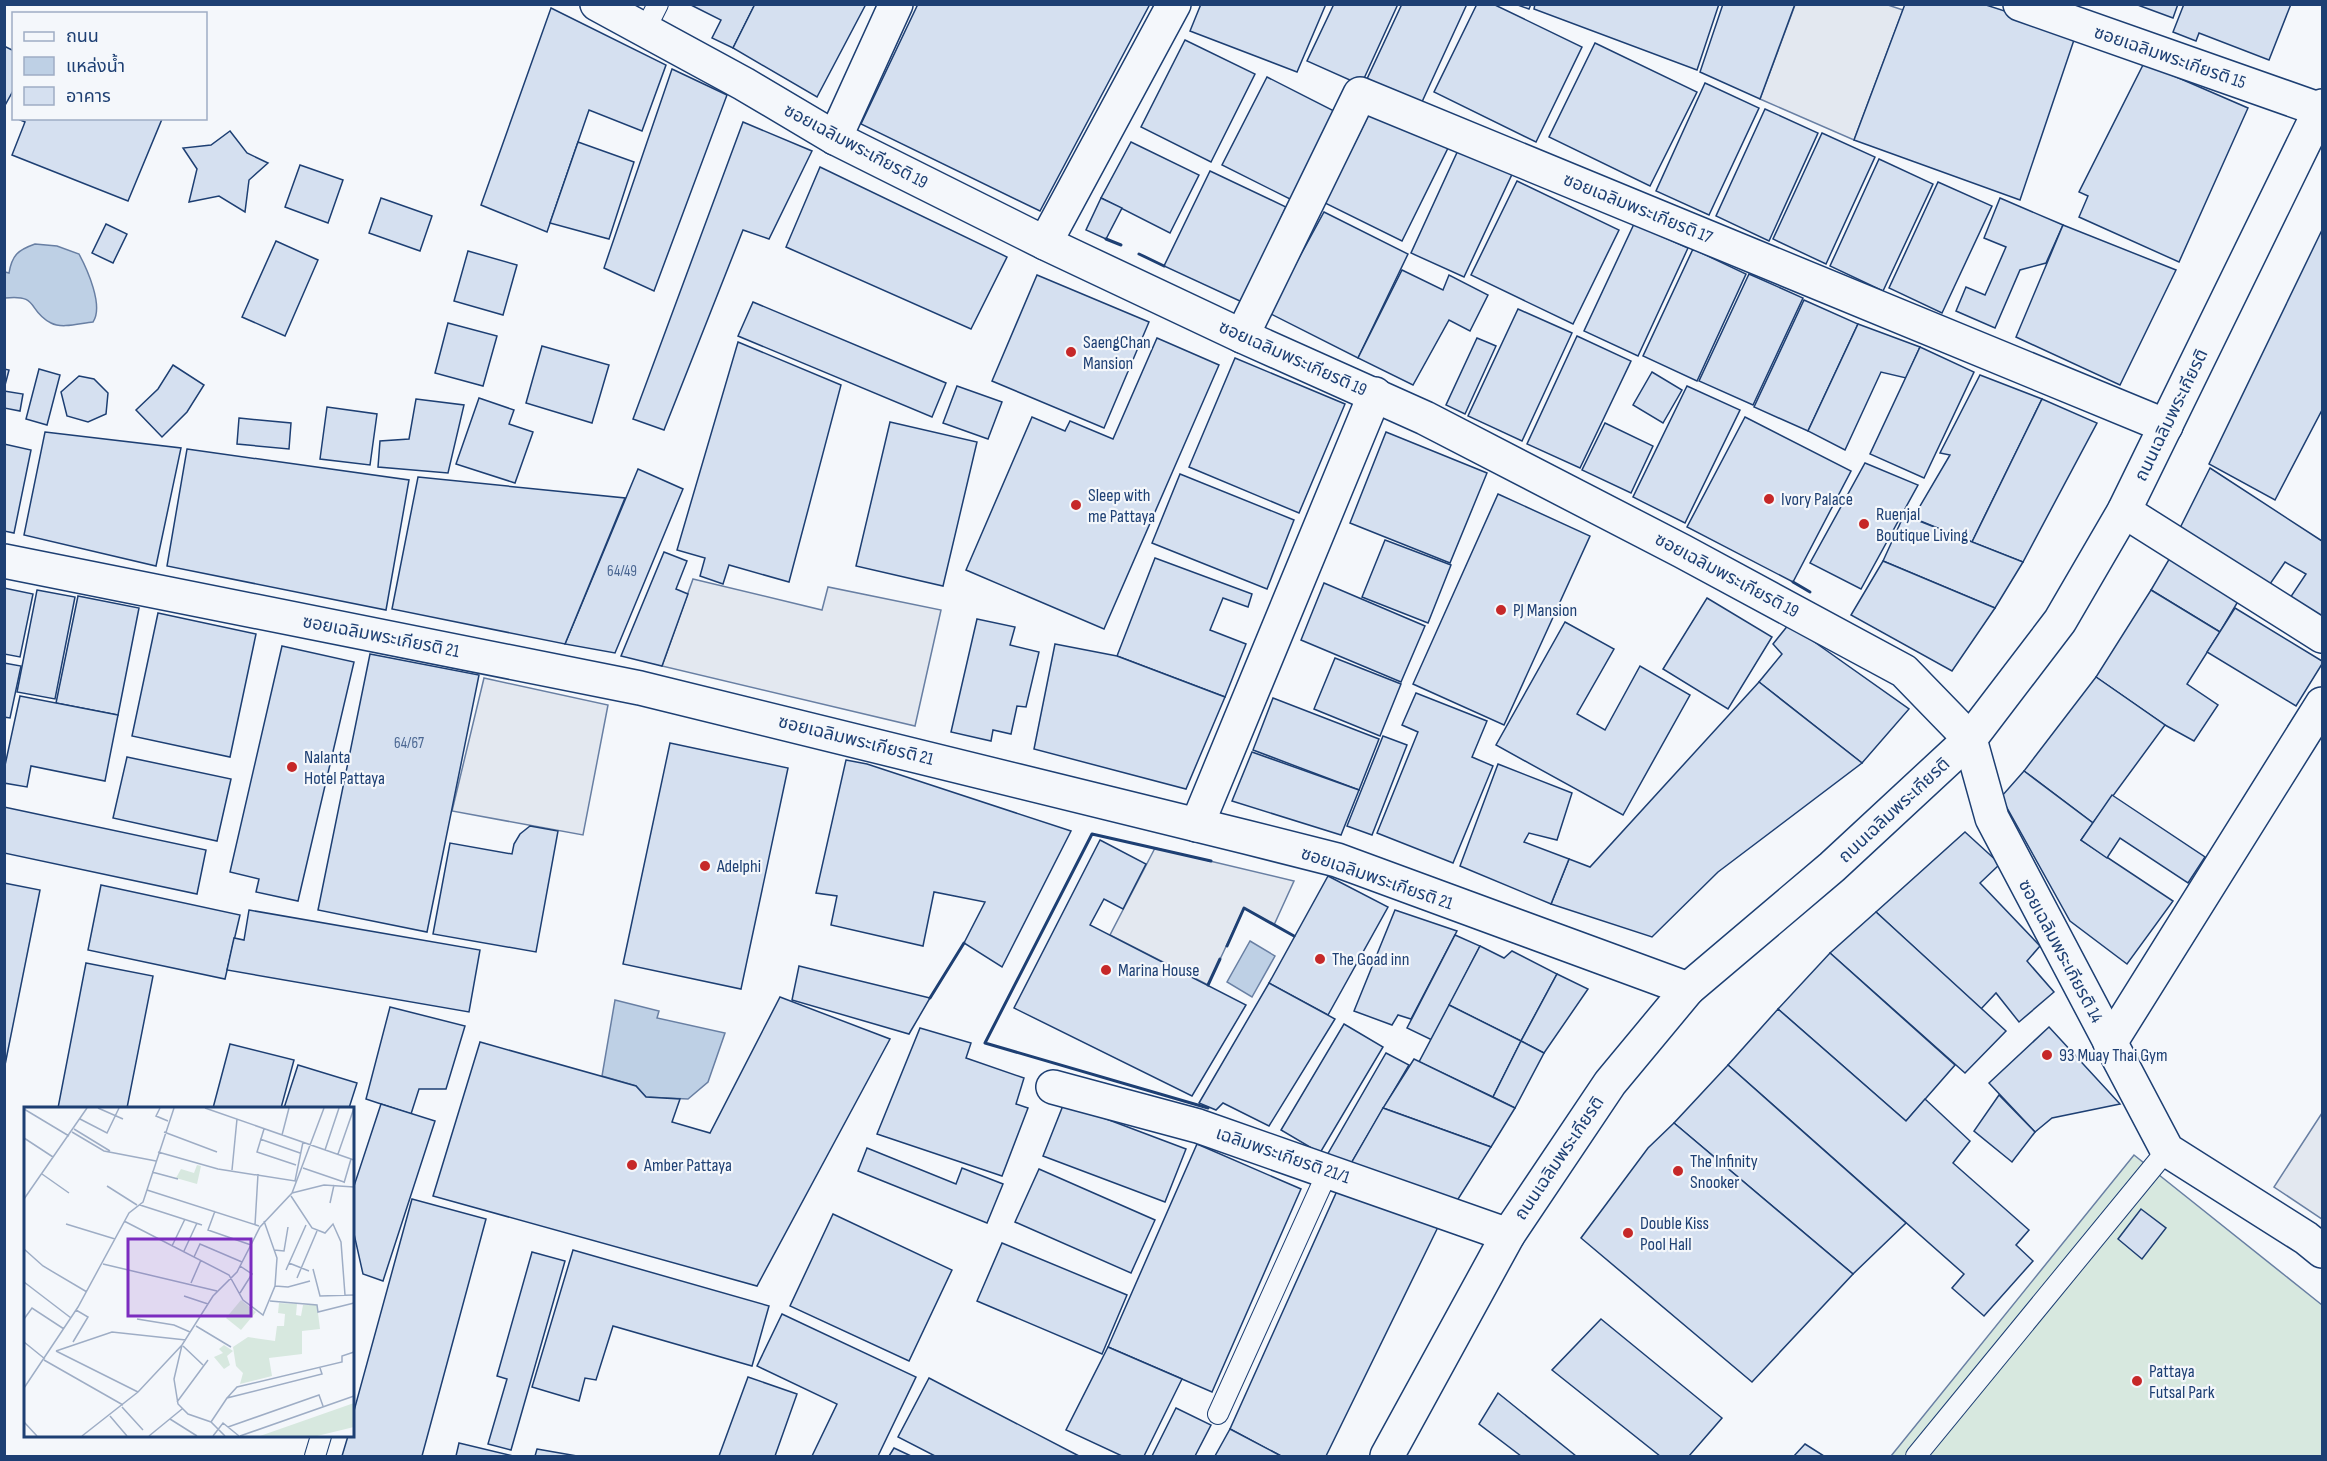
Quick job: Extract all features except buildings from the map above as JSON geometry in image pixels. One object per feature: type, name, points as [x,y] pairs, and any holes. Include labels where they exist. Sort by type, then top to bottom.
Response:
[{"type":"street","name":"ซอยเฉลิมพระเกียรติ 19","points":[[597,4],[652,17],[744,84],[835,138],[1045,243],[1242,336],[1425,418],[1682,551],[1904,671],[1970,739]]},
{"type":"street","points":[[835,138],[896,4]]},
{"type":"street","points":[[1045,243],[1173,4]]},
{"type":"street","name":"ซอยเฉลิมพระเกียรติ 15","points":[[2020,4],[2322,108]]},
{"type":"street","name":"ซอยเฉลิมพระเกียรติ 17","points":[[1242,336],[1360,94],[2166,426]]},
{"type":"street","name":"ถนนเฉลิมพระเกียรติ","points":[[1387,1456],[1508,1235],[1610,1083],[1688,989],[1832,867],[1970,739],[2060,621],[2124,511],[2322,108]]},
{"type":"street","points":[[1197,825],[1375,394]]},
{"type":"street","points":[[2124,511],[2322,636]]},
{"type":"street","name":"ซอยเฉลิมพระเกียรติ 21","points":[[4,561],[640,688],[783,721],[1337,860],[1688,989]]},
{"type":"street","points":[[2109,1043],[2322,704]]},
{"type":"street","name":"ซอยเฉลิมพระเกียรติ 14","points":[[1970,739],[1992,818],[2167,1150],[2307,1238],[2322,1251]]},
{"type":"street","name":"เฉลิมพระเกียรติ 21/1","points":[[1053,1087],[1198,1126],[1508,1235]]},
{"type":"lane","points":[[1916,1456],[2167,1150]]},
{"type":"lane","points":[[1218,1414],[1328,1171]]},
{"type":"lane","points":[[315,1456],[321,1437]]},
{"type":"shaded area","points":[[1795,5],[1888,5],[1903,10],[1854,140],[1760,99]]},
{"type":"shaded area","points":[[693,579],[822,610],[828,587],[941,610],[915,726],[662,666]]},
{"type":"shaded area","points":[[484,678],[608,705],[583,835],[452,811]]},
{"type":"shaded area","points":[[1155,848],[1294,881],[1274,925],[1244,908],[1208,985],[1110,935]]},
{"type":"shaded area","points":[[2322,1113],[2322,1219],[2274,1187]]},
{"type":"shaded area","name":"Pattaya Futsal Park","points":[[2134,1155],[2322,1305],[2322,1456],[1891,1456]]},
{"type":"water","points":[[35,244],[57,246],[79,254],[96,297],[97,307],[93,322],[66,326],[55,325],[44,318],[29,301],[16,297],[5,298],[5,272],[9,273],[17,254]]},
{"type":"water","points":[[1250,941],[1275,956],[1252,997],[1227,982]]},
{"type":"water","points":[[615,1000],[659,1011],[657,1018],[725,1033],[708,1082],[688,1099],[646,1097],[636,1086],[602,1076]]},
{"type":"wall","points":[[1106,239],[1121,245]]},
{"type":"wall","points":[[1139,254],[1164,266]]},
{"type":"wall","points":[[1793,582],[1810,592]]},
{"type":"wall","points":[[1208,1108],[985,1043],[1092,834],[1211,861]]},
{"type":"wall","points":[[1227,946],[1244,908],[1294,936]]},
{"type":"wall","points":[[930,998],[964,943]]},
{"type":"wall","points":[[1208,985],[1220,959]]},
{"type":"place","name":"SaengChan Mansion","points":[[1071,352]]},
{"type":"place","name":"Ivory Palace","points":[[1769,499]]},
{"type":"place","name":"Sleep with me Pattaya","points":[[1076,505]]},
{"type":"place","name":"Ruenjal Boutique Living","points":[[1864,524]]},
{"type":"place","name":"PJ Mansion","points":[[1501,610]]},
{"type":"place","name":"Nalanta Hotel Pattaya","points":[[292,767]]},
{"type":"place","name":"Adelphi","points":[[705,866]]},
{"type":"place","name":"The Goad inn","points":[[1320,959]]},
{"type":"place","name":"Marina House","points":[[1106,970]]},
{"type":"place","name":"93 Muay Thai Gym","points":[[2047,1055]]},
{"type":"place","name":"Amber Pattaya","points":[[632,1165]]},
{"type":"place","name":"The Infinity Snooker","points":[[1678,1171]]},
{"type":"place","name":"Double Kiss Pool Hall","points":[[1628,1233]]},
{"type":"place","name":"Pattaya Futsal Park","points":[[2137,1381]]}]
